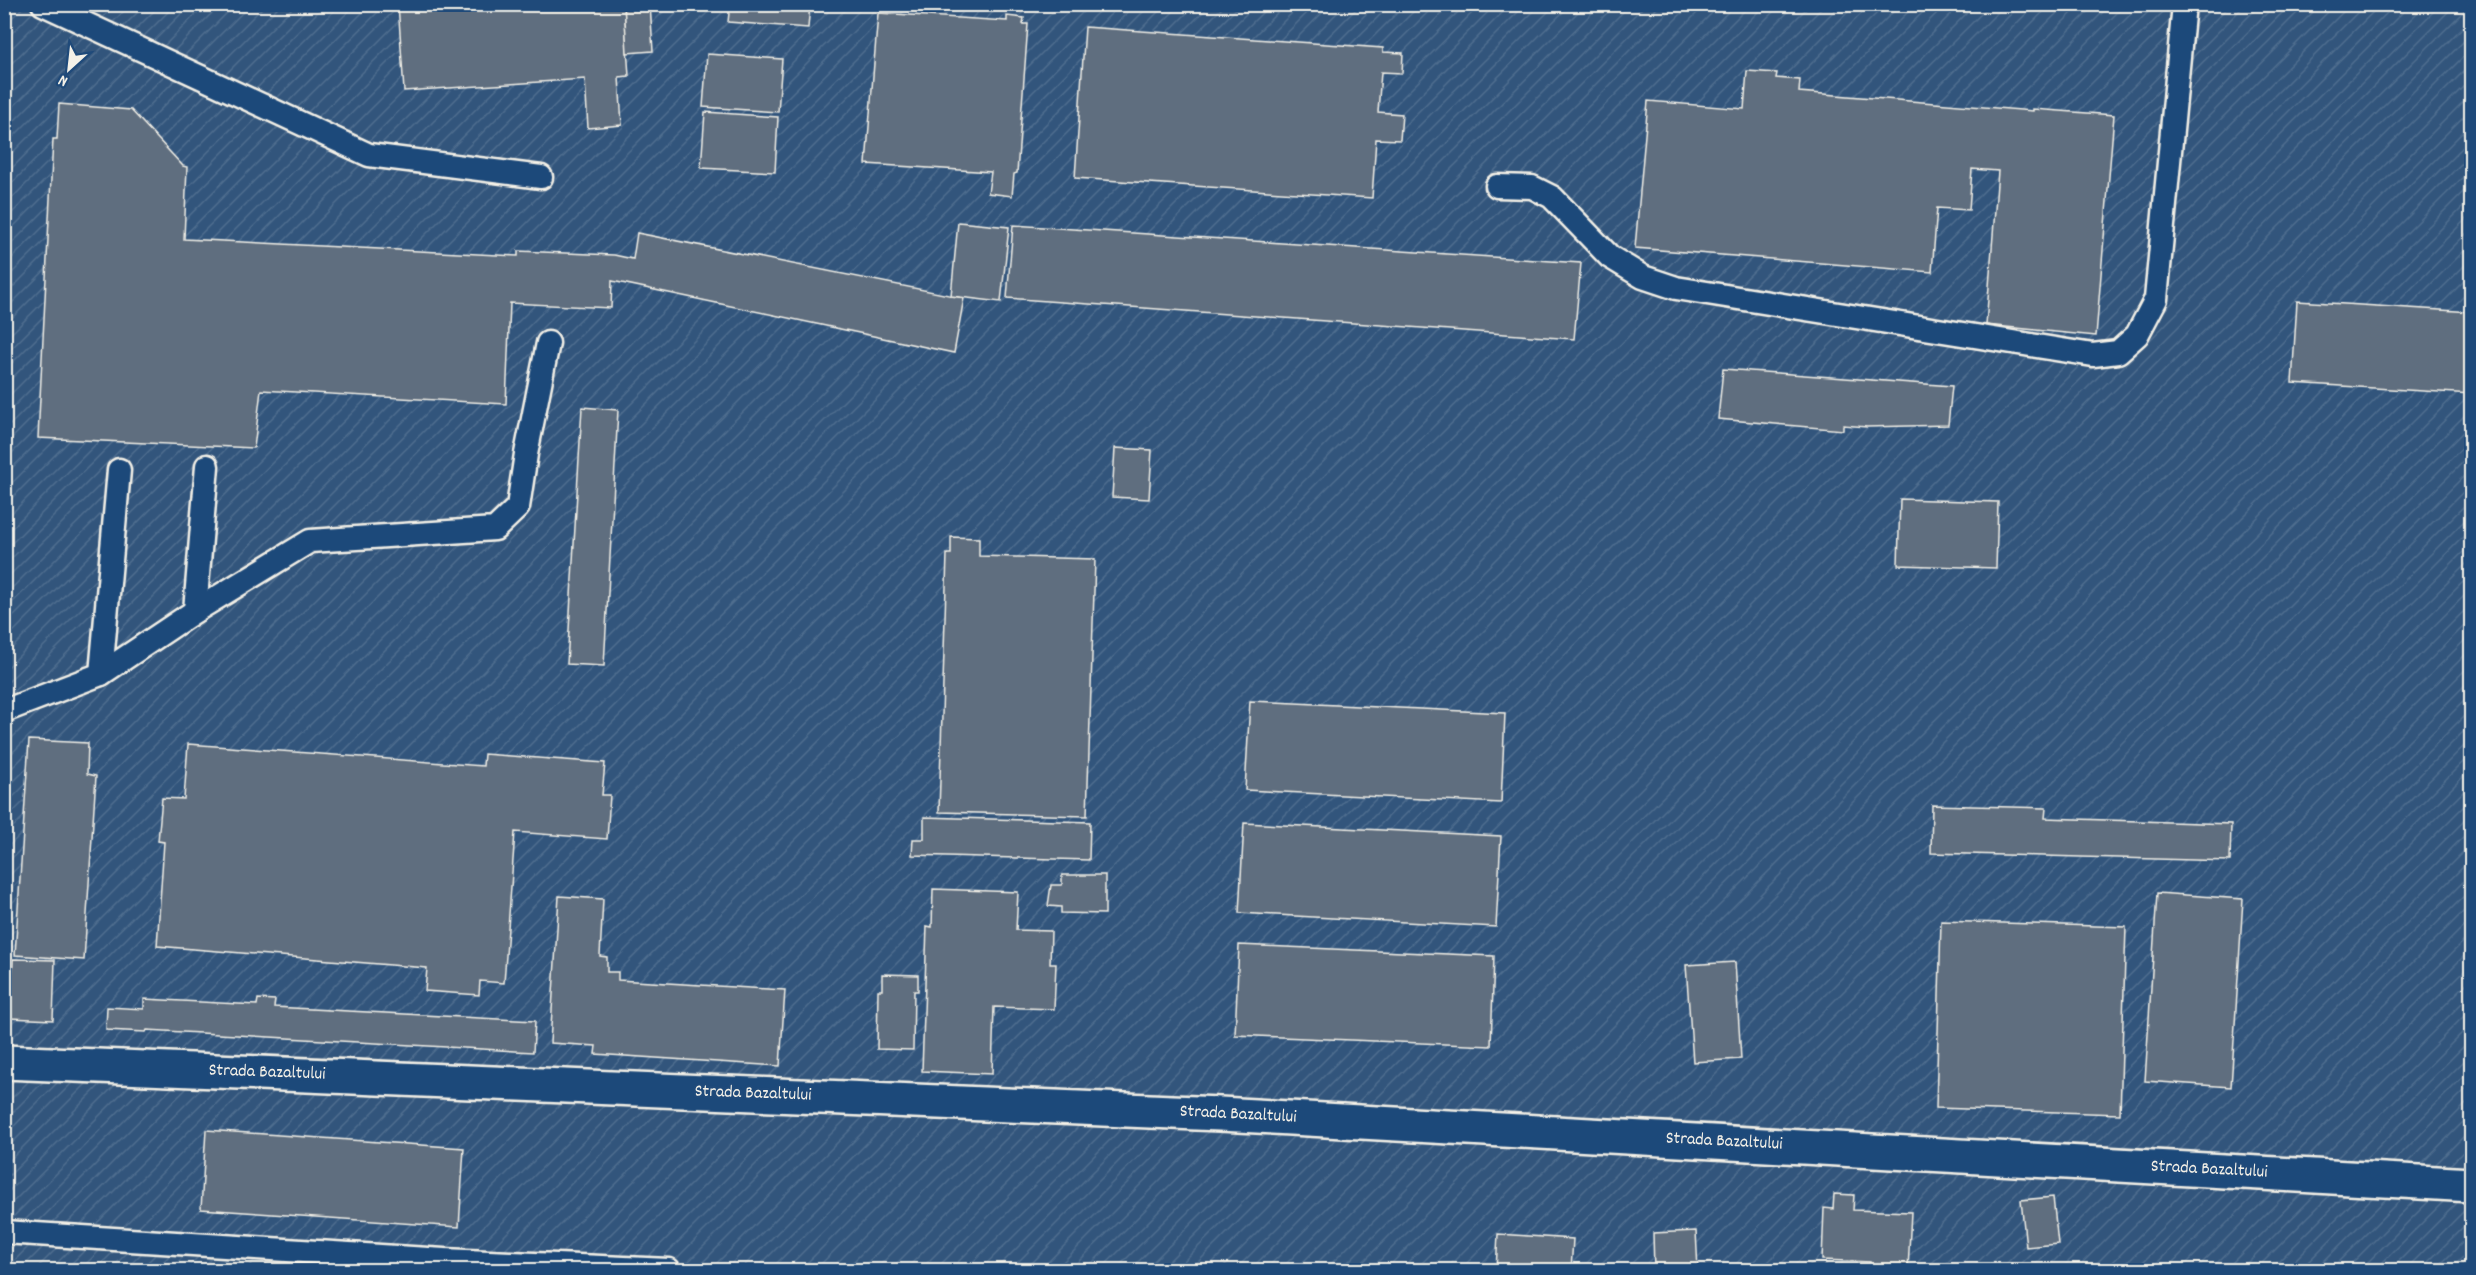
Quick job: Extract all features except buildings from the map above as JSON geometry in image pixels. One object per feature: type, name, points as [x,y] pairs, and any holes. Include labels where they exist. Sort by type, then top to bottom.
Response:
[{"type":"street","name":"Strada Bazaltului","points":[[4,1062],[1220,1114],[2472,1185]]},
{"type":"lane","points":[[43,4],[369,155],[542,177]]},
{"type":"lane","points":[[1497,186],[1532,187],[1552,196],[1610,256],[1643,277],[1676,288],[2093,355],[2118,352],[2137,334],[2156,299],[2184,4]]},
{"type":"lane","points":[[4,711],[101,674],[195,611],[309,541],[495,529],[518,507],[548,343]]},
{"type":"lane","points":[[195,611],[207,466]]},
{"type":"lane","points":[[101,674],[119,470]]},
{"type":"lane","points":[[4,1232],[444,1260],[669,1270]]},
{"type":"shaded area","points":[[5,5],[2471,5],[2471,1270],[5,1270]]}]
